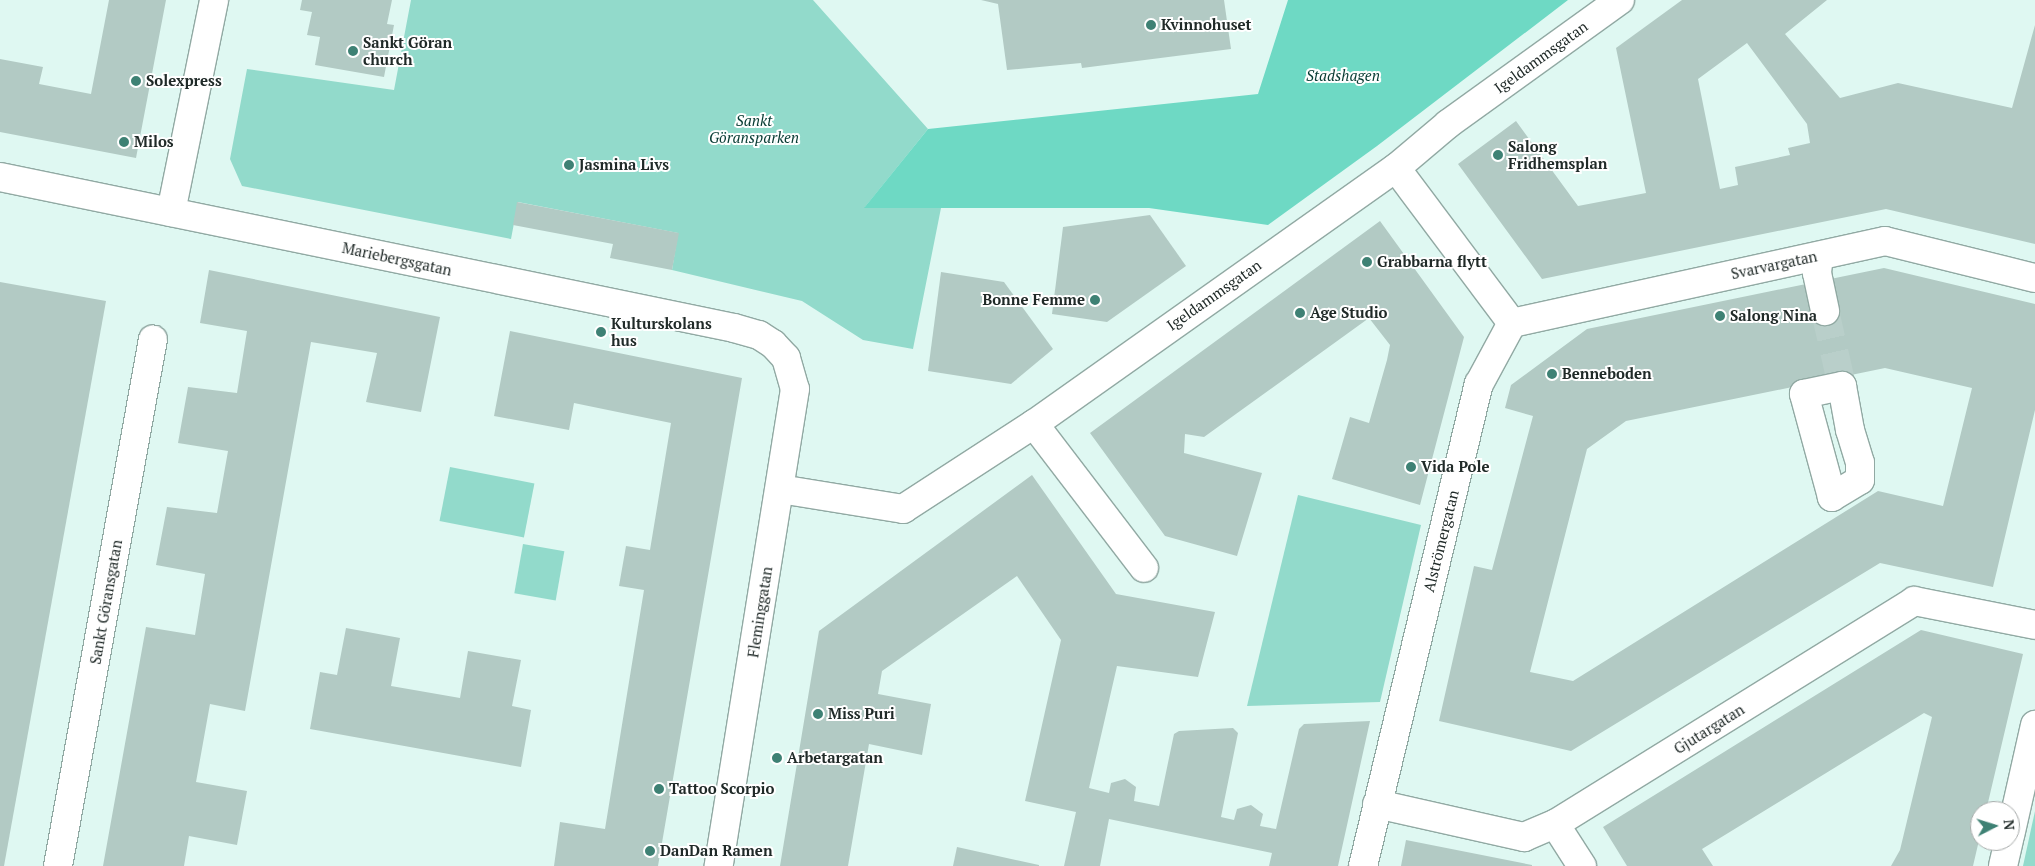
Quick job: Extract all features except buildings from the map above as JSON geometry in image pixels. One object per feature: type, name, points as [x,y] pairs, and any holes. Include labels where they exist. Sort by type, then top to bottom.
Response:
[{"type":"street","points":[[171,212],[214,0]]},
{"type":"street","name":"Igeldammsgatan","points":[[780,489],[903,509],[1034,424],[1206,300],[1396,168],[1448,124],[1620,0]]},
{"type":"street","points":[[1396,168],[1512,323]]},
{"type":"street","name":"Mariebergsgatan","points":[[0,177],[734,328],[759,335],[773,344],[786,358]]},
{"type":"street","name":"Svarvargatan","points":[[1512,323],[1885,241],[2035,278]]},
{"type":"street","points":[[1819,256],[1818,273],[1825,311]]},
{"type":"street","name":"Alströmergatan","points":[[1363,866],[1479,384],[1512,323]]},
{"type":"street","name":"Sankt Göransgatan","points":[[58,866],[153,339]]},
{"type":"street","name":"Fleminggatan","points":[[719,866],[795,389],[786,358]]},
{"type":"street","points":[[1034,424],[1144,568]]},
{"type":"street","name":"Gjutargatan","points":[[1377,804],[1524,837],[1555,824],[1914,601],[2035,626]]},
{"type":"street","points":[[2018,801],[2035,725]]},
{"type":"street","points":[[1555,824],[1582,866]]},
{"type":"street","points":[[2003,866],[2007,851]]},
{"type":"green space","name":"Sankt Göransparken","points":[[411,0],[813,0],[928,129],[865,207],[941,208],[913,349],[863,340],[802,301],[672,270],[678,233],[518,202],[511,239],[242,186],[230,159],[247,69],[394,90]]},
{"type":"green space","name":"Stadshagen","points":[[1288,0],[1568,0],[1377,146],[1268,225],[1149,208],[864,208],[928,129],[1258,94]]},
{"type":"green space","points":[[450,467],[534,483],[524,537],[440,521]]},
{"type":"green space","points":[[1298,495],[1421,525],[1380,702],[1247,706]]},
{"type":"green space","points":[[523,544],[564,551],[556,601],[514,593]]},
{"type":"green space","points":[[2035,811],[2035,866],[2023,866]]},
{"type":"tunnel","points":[[1825,311],[1842,386]]},
{"type":"place","name":"Kvinnohuset","points":[[1151,25]]},
{"type":"place","name":"Sankt Göran church","points":[[353,51]]},
{"type":"place","name":"Solexpress","points":[[136,81]]},
{"type":"place","name":"Milos","points":[[124,142]]},
{"type":"place","name":"Salong Fridhemsplan","points":[[1498,155]]},
{"type":"place","name":"Jasmina Livs","points":[[569,165]]},
{"type":"place","name":"Grabbarna flytt","points":[[1367,262]]},
{"type":"place","name":"Bonne Femme","points":[[1095,300]]},
{"type":"place","name":"Age Studio","points":[[1300,313]]},
{"type":"place","name":"Salong Nina","points":[[1720,316]]},
{"type":"place","name":"Kulturskolans hus","points":[[601,332]]},
{"type":"place","name":"Benneboden","points":[[1552,374]]},
{"type":"place","name":"Vida Pole","points":[[1411,467]]},
{"type":"place","name":"Miss Puri","points":[[818,714]]},
{"type":"place","name":"Arbetargatan","points":[[777,758]]},
{"type":"place","name":"Tattoo Scorpio","points":[[659,789]]},
{"type":"place","name":"DanDan Ramen","points":[[650,851]]}]
